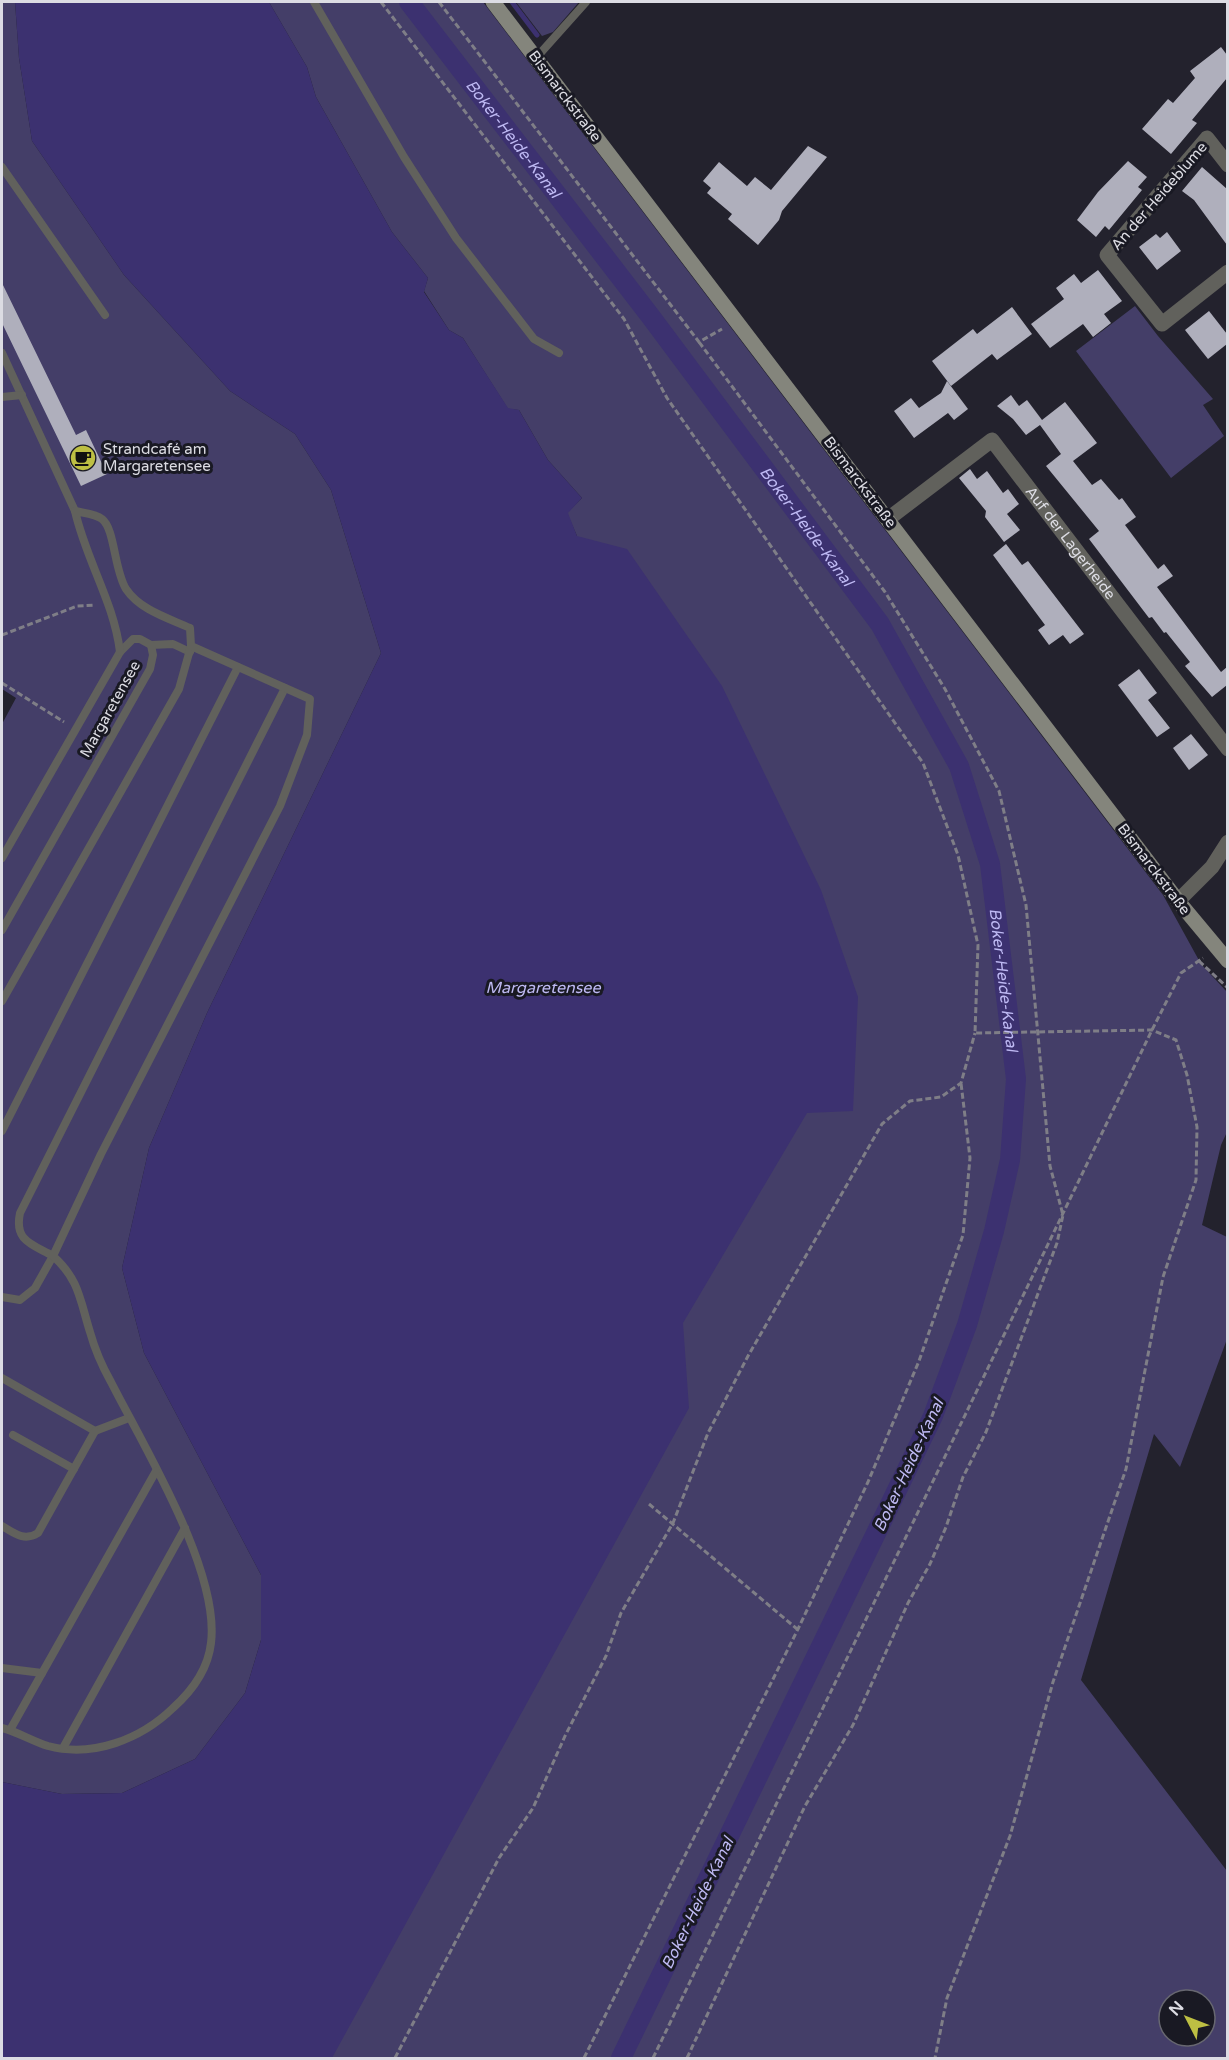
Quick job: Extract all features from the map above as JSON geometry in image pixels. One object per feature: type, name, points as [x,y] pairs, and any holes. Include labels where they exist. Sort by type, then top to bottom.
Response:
[{"type":"main road","name":"Bismarckstraße","points":[[493,2],[1178,901],[1227,961]]},
{"type":"street","name":"An der Heideblume","points":[[1227,165],[1207,138],[1107,255],[1162,324],[1227,272]]},
{"type":"street","name":"Auf der Lagerheide","points":[[888,519],[992,440],[1227,749]]},
{"type":"street","points":[[1178,901],[1212,867],[1227,842]]},
{"type":"lane","points":[[314,2],[404,157],[456,238],[534,339],[559,353]]},
{"type":"lane","points":[[536,58],[586,2]]},
{"type":"lane","points":[[2,167],[105,315]]},
{"type":"lane","points":[[2,353],[75,511],[89,559],[109,604],[118,632],[120,652]]},
{"type":"lane","points":[[2,397],[22,395]]},
{"type":"lane","points":[[2,1001],[179,689],[190,648],[190,628],[148,609],[127,590],[118,573],[110,528],[101,517],[75,511]]},
{"type":"lane","name":"Margaretensee","points":[[2,858],[120,652],[133,639],[140,639],[151,645],[153,655],[150,669],[2,930]]},
{"type":"lane","points":[[2,1297],[20,1300],[35,1288],[53,1256],[100,1154],[219,926],[296,770],[307,735],[310,699],[238,666],[190,648],[173,644],[151,645]]},
{"type":"lane","points":[[2,1131],[238,666]]},
{"type":"lane","points":[[156,1471],[42,1673],[6,1729],[49,1746],[95,1750],[133,1736],[163,1718],[184,1698],[202,1674],[211,1642],[209,1611],[200,1569],[185,1528],[156,1471],[129,1418],[97,1356],[81,1296],[68,1270],[53,1256],[20,1235],[17,1226],[20,1213],[285,688]]},
{"type":"lane","points":[[2,1378],[95,1431]]},
{"type":"lane","points":[[2,1526],[21,1537],[31,1538],[38,1533],[95,1431],[129,1418]]},
{"type":"lane","points":[[13,1435],[74,1469]]},
{"type":"lane","points":[[63,1748],[185,1528]]},
{"type":"lane","points":[[2,1668],[42,1673]]},
{"type":"path","points":[[381,2],[624,319],[667,398],[922,763],[958,855],[978,945],[975,1033],[961,1083],[970,1158],[963,1235],[919,1361],[878,1460],[798,1629],[584,2058]]},
{"type":"path","points":[[439,2],[699,342],[885,592],[945,689],[999,791],[1026,905],[1050,1166],[1063,1215],[1058,1243],[986,1432],[963,1477],[946,1527],[908,1603],[853,1725],[795,1828],[687,2058]]},
{"type":"path","points":[[699,342],[737,321]]},
{"type":"path","points":[[2,635],[77,606],[109,604]]},
{"type":"path","points":[[2,683],[76,730]]},
{"type":"path","points":[[653,2058],[1152,1030],[1181,973],[1214,947]]},
{"type":"path","points":[[1198,961],[1227,988]]},
{"type":"path","points":[[935,2058],[946,1998],[1010,1836],[1053,1682],[1126,1469],[1163,1277],[1196,1180],[1197,1127],[1176,1040],[1152,1030],[1037,1034],[975,1033]]},
{"type":"path","points":[[395,2058],[498,1858],[533,1808],[565,1736],[606,1656],[621,1612],[673,1523],[708,1433],[748,1356],[882,1124],[910,1101],[941,1097],[961,1083]]},
{"type":"path","points":[[650,1504],[798,1629]]},
{"type":"shaded area","points":[[2,2],[15,2],[19,58],[32,141],[124,275],[230,391],[295,434],[331,490],[381,653],[207,1013],[149,1148],[122,1268],[144,1353],[261,1575],[261,1640],[245,1693],[195,1759],[122,1793],[62,1794],[2,1782],[2,724],[16,698],[2,689]]},
{"type":"shaded area","points":[[269,2],[483,2],[1163,895],[1201,964],[1227,992],[1227,1132],[1221,1145],[1202,1225],[1227,1237],[1227,1339],[1180,1467],[1154,1434],[1081,1680],[1227,1871],[1227,2058],[216,2058],[577,536],[567,513],[582,498],[548,460],[519,410],[508,409],[463,338],[449,330],[424,291],[428,278],[392,232],[316,97],[307,67]]},
{"type":"shaded area","points":[[516,2],[579,2],[553,32],[542,36]]},
{"type":"shaded area","points":[[1135,306],[1213,399],[1203,405],[1224,436],[1171,478],[1076,351]]},
{"type":"water","name":"Margaretensee","points":[[15,2],[269,2],[307,67],[316,97],[392,232],[428,278],[424,292],[449,330],[463,338],[508,408],[519,410],[548,460],[582,498],[568,513],[577,536],[627,549],[722,686],[821,890],[858,997],[853,1111],[807,1113],[683,1323],[689,1408],[332,2058],[2,2058],[2,1782],[62,1794],[122,1793],[195,1759],[245,1693],[261,1640],[261,1575],[144,1353],[122,1268],[149,1148],[207,1013],[381,653],[331,490],[295,434],[230,391],[124,275],[32,141],[19,58]]},
{"type":"building","points":[[1221,47],[1227,55],[1227,78],[1192,120],[1197,123],[1171,154],[1142,129],[1168,99],[1173,103],[1195,78],[1190,71]]},
{"type":"building","points":[[808,146],[827,157],[782,211],[779,220],[758,245],[728,219],[732,214],[707,193],[711,188],[703,181],[719,162],[747,186],[755,177],[771,190]]},
{"type":"building","points":[[1128,161],[1147,177],[1138,187],[1142,190],[1109,230],[1105,226],[1096,237],[1077,220],[1098,192]]},
{"type":"building","points":[[1202,167],[1227,189],[1227,245],[1194,200],[1182,191]]},
{"type":"building","points":[[1167,232],[1181,251],[1157,270],[1139,247],[1156,234],[1160,238]]},
{"type":"building","points":[[1098,270],[1122,301],[1104,314],[1111,323],[1093,337],[1083,324],[1050,348],[1031,324],[1064,299],[1056,288],[1074,274],[1081,283]]},
{"type":"building","points":[[2,283],[76,435],[86,430],[107,474],[81,486],[2,323]]},
{"type":"building","points":[[1012,307],[1032,334],[997,360],[992,354],[951,386],[932,361],[973,329],[977,334]]},
{"type":"building","points":[[1209,311],[1227,334],[1227,344],[1208,359],[1185,330]]},
{"type":"building","points":[[947,381],[968,409],[954,420],[948,413],[914,438],[894,411],[911,398],[919,408],[941,393]]},
{"type":"building","points":[[1011,395],[1019,406],[1027,400],[1042,420],[1065,402],[1097,443],[1073,461],[1092,485],[1101,479],[1119,500],[1122,498],[1136,517],[1125,525],[1158,569],[1164,564],[1173,576],[1157,587],[1221,672],[1227,667],[1227,685],[1212,697],[1185,666],[1190,662],[1166,632],[1164,633],[1152,617],[1149,618],[1089,539],[1099,531],[1046,466],[1061,454],[1040,425],[1026,435],[1013,419],[997,406]]},
{"type":"building","points":[[970,469],[977,479],[987,471],[1003,493],[1008,489],[1019,504],[1007,514],[1020,530],[1004,542],[985,517],[986,511],[959,478]]},
{"type":"building","points":[[1006,544],[1022,565],[1028,561],[1084,634],[1070,644],[1063,635],[1049,645],[1038,630],[1045,625],[993,555]]},
{"type":"building","points":[[1139,669],[1157,693],[1148,700],[1170,728],[1157,737],[1118,685]]},
{"type":"building","points":[[1191,734],[1208,755],[1189,770],[1173,748]]},
{"type":"waterway","name":"Boker-Heide-Kanal","points":[[409,2],[651,317],[880,624],[959,766],[990,864],[1016,1079],[1010,1160],[994,1231],[967,1325],[933,1416],[621,2058]]},
{"type":"waterway","points":[[512,2],[537,35]]},
{"type":"place","name":"Strandcafé am Margaretensee","points":[[83,458]]}]
